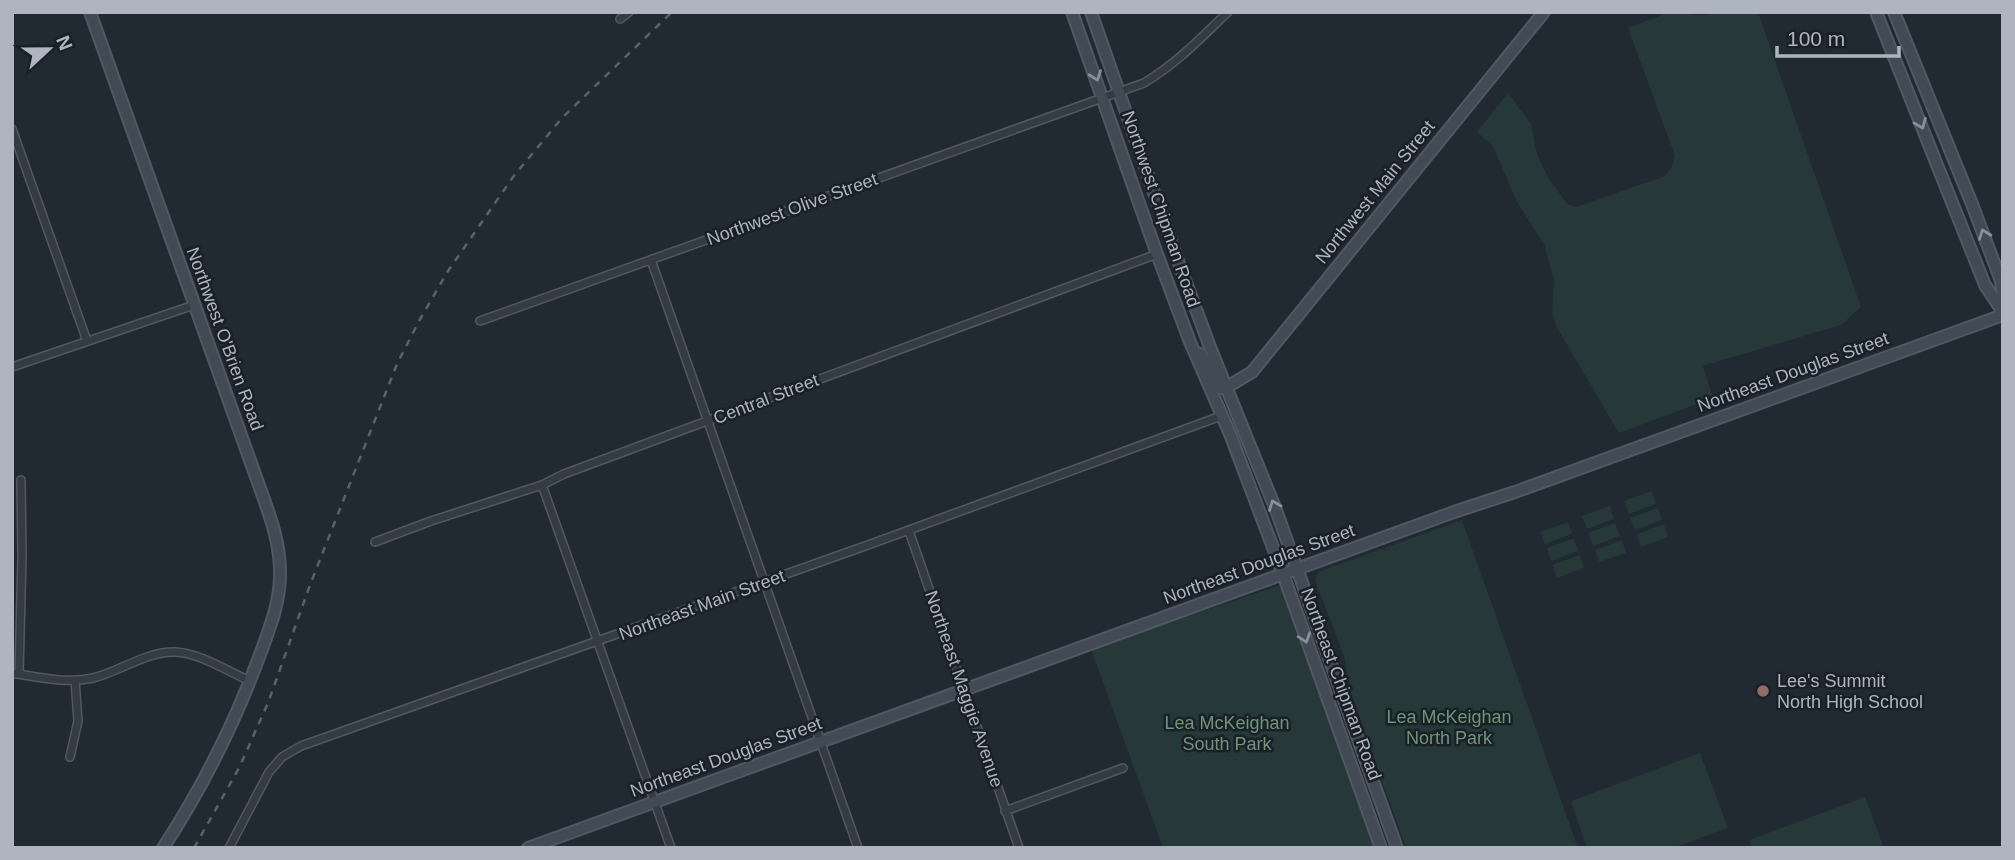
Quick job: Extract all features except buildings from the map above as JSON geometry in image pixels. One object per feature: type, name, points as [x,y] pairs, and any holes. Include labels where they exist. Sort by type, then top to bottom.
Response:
[{"type":"main road","name":"Northwest O'Brien Road","points":[[90,12],[268,509],[278,549],[280,576],[275,613],[250,681]]},
{"type":"main road","name":"Northwest Chipman Road","points":[[1072,12],[1157,254],[1190,342],[1222,416]]},
{"type":"main road","name":"Northwest Chipman Road","points":[[1091,12],[1210,347],[1227,387]]},
{"type":"main road","name":"Northwest Main Street","points":[[1227,387],[1252,372],[1544,12]]},
{"type":"main road","points":[[1876,12],[1985,285],[2003,313]]},
{"type":"main road","points":[[1894,12],[1972,204],[2001,281],[2003,299]]},
{"type":"main road","points":[[1947,190],[1963,204],[1972,204]]},
{"type":"main road","name":"Northeast Douglas Street","points":[[528,848],[2003,313]]},
{"type":"main road","points":[[1190,342],[1202,354],[1219,388],[1227,387]]},
{"type":"main road","name":"Northeast Chipman Road","points":[[1227,387],[1298,569],[1397,848]]},
{"type":"main road","name":"Northeast Chipman Road","points":[[1222,416],[1283,574],[1381,848]]},
{"type":"main road","points":[[163,848],[188,810],[250,681]]},
{"type":"street","points":[[620,19],[629,12]]},
{"type":"street","name":"Northwest Olive Street","points":[[480,321],[1144,83],[1165,71],[1228,12]]},
{"type":"street","points":[[12,129],[87,341]]},
{"type":"street","name":"Central Street","points":[[375,542],[542,485],[564,474],[865,360],[1157,254]]},
{"type":"street","points":[[651,260],[858,848]]},
{"type":"street","points":[[12,367],[194,305]]},
{"type":"street","name":"Northeast Main Street","points":[[229,848],[269,772],[289,752],[909,531],[1222,416]]},
{"type":"street","points":[[20,480],[22,557],[16,673],[36,678],[92,678],[172,652],[188,654],[250,681]]},
{"type":"street","points":[[542,485],[671,848]]},
{"type":"street","name":"Northeast Maggie Avenue","points":[[909,531],[1019,848]]},
{"type":"street","points":[[70,757],[78,721],[75,680]]},
{"type":"street","points":[[1005,811],[1123,768]]},
{"type":"green space","points":[[1670,12],[1700,15],[1758,12],[1861,307],[1841,325],[1703,366],[1713,398],[1619,433],[1556,326],[1552,313],[1554,280],[1544,244],[1517,202],[1493,146],[1477,132],[1508,93],[1531,124],[1537,154],[1548,177],[1567,204],[1576,207],[1665,176],[1675,156],[1628,28]]},
{"type":"green space","points":[[1652,491],[1656,504],[1629,514],[1624,501]]},
{"type":"green space","points":[[1610,506],[1614,519],[1587,529],[1582,516]]},
{"type":"green space","points":[[1658,508],[1662,520],[1635,530],[1630,518]]},
{"type":"green space","name":"Lea McKeighan North Park","points":[[1462,520],[1578,848],[1406,848],[1351,693],[1344,656],[1315,580],[1318,572]]},
{"type":"green space","points":[[1568,522],[1572,534],[1545,544],[1540,532]]},
{"type":"green space","points":[[1615,523],[1620,536],[1593,546],[1588,533]]},
{"type":"green space","points":[[1664,524],[1668,537],[1641,547],[1637,534]]},
{"type":"green space","points":[[1574,538],[1578,551],[1551,561],[1547,548]]},
{"type":"green space","points":[[1622,540],[1626,553],[1599,562],[1595,550]]},
{"type":"green space","points":[[1580,555],[1584,568],[1557,578],[1552,565]]},
{"type":"green space","name":"Lea McKeighan South Park","points":[[1280,585],[1375,848],[1163,848],[1091,649]]},
{"type":"green space","points":[[1700,753],[1728,828],[1673,848],[1587,848],[1571,801]]},
{"type":"green space","points":[[1865,797],[1884,848],[1752,848],[1749,840]]},
{"type":"railway","points":[[194,848],[239,768],[268,703],[310,585],[397,364],[419,321],[448,271],[513,177],[562,118],[672,12]]},
{"type":"place","name":"Lee's Summit North High School","points":[[1763,691]]}]
